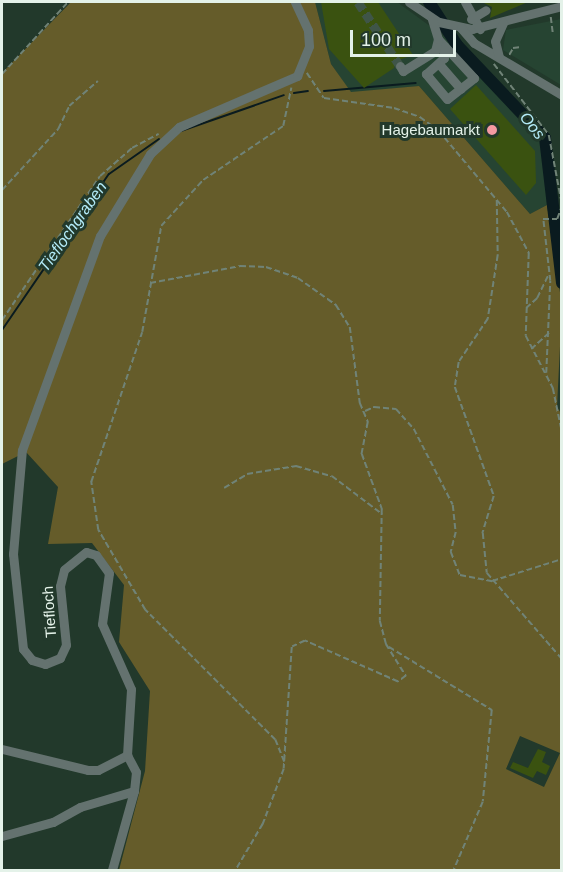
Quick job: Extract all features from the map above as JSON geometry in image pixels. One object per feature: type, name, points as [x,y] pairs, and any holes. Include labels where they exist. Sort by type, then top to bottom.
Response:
[{"type":"street","points":[[179,127],[291,79],[305,63],[308,30],[295,2]]},
{"type":"street","points":[[409,2],[432,19],[460,28],[480,29],[561,6]]},
{"type":"street","points":[[465,2],[480,29]]},
{"type":"street","points":[[460,28],[486,10]]},
{"type":"street","points":[[432,19],[441,42],[474,78],[447,99],[426,74],[439,64]]},
{"type":"street","points":[[497,55],[495,41],[502,23]]},
{"type":"street","points":[[460,28],[474,43],[561,95]]},
{"type":"street","points":[[441,42],[439,64],[461,89]]},
{"type":"street","points":[[400,66],[403,70],[435,51],[441,42]]},
{"type":"street","name":"Tiefloch","points":[[112,870],[134,791],[136,772],[127,754],[131,688],[102,624],[109,573],[96,555],[86,552],[64,570],[60,586],[66,645],[60,658],[45,664],[32,660],[23,649],[13,554],[22,450],[100,236],[150,154],[179,127]]},
{"type":"street","points":[[2,749],[88,770],[98,770],[127,754]]},
{"type":"street","points":[[2,836],[53,822],[80,807],[134,791]]},
{"type":"path","points":[[2,74],[68,2]]},
{"type":"path","points":[[552,20],[554,34]]},
{"type":"path","points":[[521,47],[497,55],[494,69],[549,135],[561,205],[557,219],[543,219],[550,283],[546,374],[561,432]]},
{"type":"path","points":[[305,63],[309,80],[324,98],[394,108],[439,131],[497,200],[525,241],[531,269],[525,309],[530,350],[546,374]]},
{"type":"path","points":[[284,769],[275,740],[183,645],[155,624],[98,530],[91,498],[93,468],[115,418],[142,332],[158,232],[169,213],[218,169],[261,145],[283,126],[291,79]]},
{"type":"path","points":[[2,190],[58,129],[69,106],[98,81]]},
{"type":"path","points":[[2,320],[100,176],[132,148],[179,127]]},
{"type":"path","points":[[497,200],[498,255],[488,319],[459,362],[454,379],[464,422],[494,496],[483,533],[485,565],[492,581],[561,659]]},
{"type":"path","points":[[150,283],[240,266],[282,271],[314,287],[336,305],[350,327],[364,412],[368,422],[362,454],[383,515],[379,610],[386,644],[406,676],[398,682],[305,641],[292,647],[284,769],[263,824],[236,870]]},
{"type":"path","points":[[525,309],[549,273]]},
{"type":"path","points":[[544,283],[550,283]]},
{"type":"path","points":[[530,350],[544,341],[549,332]]},
{"type":"path","points":[[364,412],[374,406],[396,409],[414,429],[453,505],[456,532],[451,552],[460,575],[492,581],[561,559]]},
{"type":"path","points":[[224,488],[246,474],[296,466],[332,476],[383,515]]},
{"type":"path","points":[[386,644],[492,710],[483,802],[454,870]]},
{"type":"shaded area","points":[[71,2],[315,2],[331,64],[351,92],[419,86],[530,214],[547,205],[562,306],[557,407],[562,415],[561,870],[119,870],[145,771],[150,691],[119,642],[124,585],[92,543],[48,544],[58,487],[26,452],[2,464],[2,73]],"holes":[[[520,736],[560,753],[544,787],[506,769]]]},
{"type":"shaded area","points":[[315,2],[397,2],[449,40],[543,141],[547,205],[530,214],[419,86],[351,93],[331,64]]},
{"type":"shaded area","points":[[561,19],[561,85],[503,50],[506,30]]},
{"type":"building","points":[[321,2],[378,2],[413,55],[396,61],[394,68],[364,88],[329,49]]},
{"type":"building","points":[[482,2],[528,2],[490,18],[492,7]]},
{"type":"building","name":"Hagebaumarkt","points":[[476,85],[535,151],[536,183],[526,195],[450,109]]},
{"type":"building","points":[[538,749],[546,752],[542,762],[550,766],[546,775],[537,771],[533,778],[510,768],[513,762],[528,768]]},
{"type":"waterway","name":"Oos","points":[[429,2],[457,45],[545,138],[562,283]]},
{"type":"waterway","name":"Tieflochgraben","points":[[324,91],[416,83]]},
{"type":"waterway","name":"Tieflochgraben","points":[[294,93],[308,91]]},
{"type":"waterway","name":"Tieflochgraben","points":[[178,132],[284,95]]},
{"type":"waterway","name":"Tieflochgraben","points":[[2,330],[109,174],[159,139]]},
{"type":"tunnel","points":[[358,2],[400,66]]},
{"type":"place","name":"Hagebaumarkt","points":[[492,130]]}]
